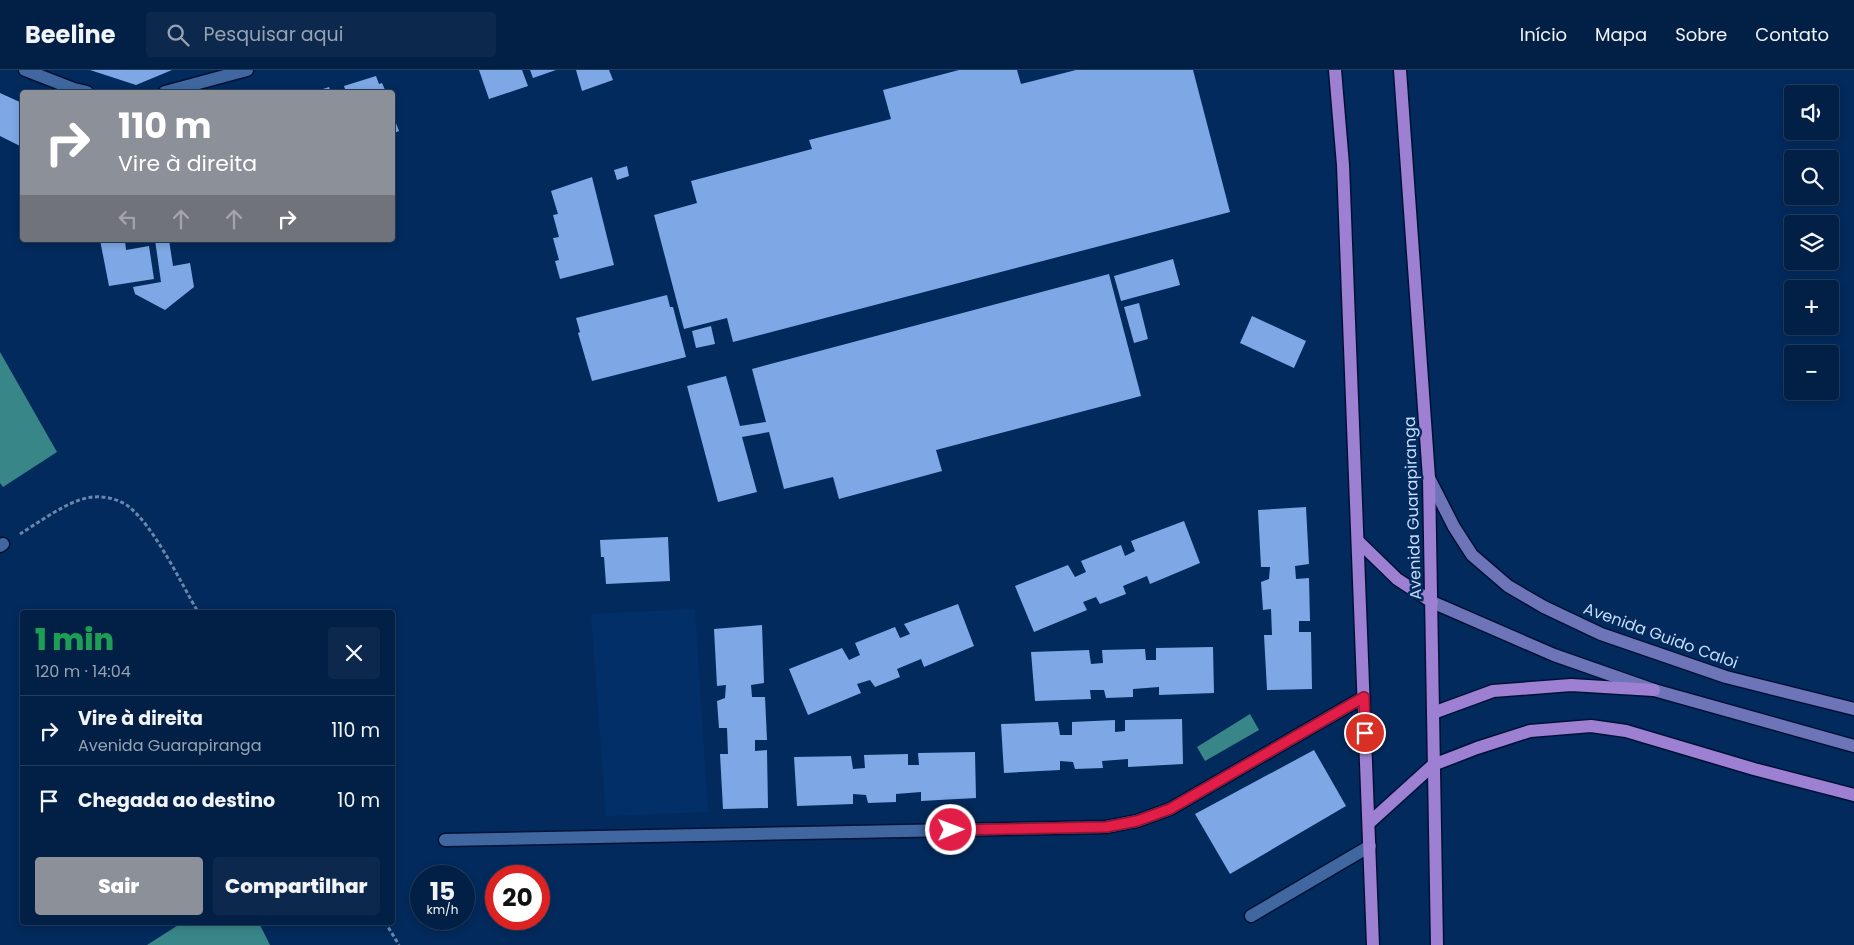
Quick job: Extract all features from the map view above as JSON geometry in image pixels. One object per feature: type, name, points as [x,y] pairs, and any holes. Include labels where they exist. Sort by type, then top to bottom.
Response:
[{"type":"main road","points":[[1335,70],[1343,164],[1373,945]]},
{"type":"main road","name":"Avenida Guarapiranga","points":[[1400,70],[1428,478],[1432,602],[1432,713],[1437,945]]},
{"type":"main road","name":"Avenida Guido Caloi","points":[[1428,478],[1454,527],[1472,555],[1508,586],[1544,607],[1601,634],[1726,677],[1854,709]]},
{"type":"main road","points":[[1358,541],[1396,579],[1432,602],[1554,655],[1654,690],[1854,746]]},
{"type":"main road","points":[[1432,713],[1493,691],[1508,689],[1571,685],[1654,690]]},
{"type":"main road","points":[[1369,823],[1433,765],[1530,731],[1591,726],[1626,731],[1754,769],[1854,795]]},
{"type":"street","points":[[25,70],[78,90]]},
{"type":"street","points":[[172,90],[247,70]]},
{"type":"street","points":[[445,840],[1106,827],[1137,821],[1170,809],[1364,697]]},
{"type":"street","points":[[1251,916],[1370,846]]},
{"type":"path","points":[[1,545],[76,501],[93,497],[112,498],[128,506],[150,530],[197,610]]},
{"type":"path","points":[[386,925],[399,945]]},
{"type":"shaded area","points":[[0,352],[57,452],[3,487],[0,483]]},
{"type":"shaded area","points":[[695,609],[708,812],[606,816],[591,614]]},
{"type":"shaded area","points":[[1250,714],[1259,730],[1205,761],[1197,747]]},
{"type":"shaded area","points":[[178,925],[260,925],[270,945],[147,945]]},
{"type":"building","points":[[90,70],[172,70],[136,85]]},
{"type":"building","points":[[479,70],[522,70],[528,86],[489,99]]},
{"type":"building","points":[[530,70],[556,70],[533,78]]},
{"type":"building","points":[[576,70],[609,70],[613,80],[582,91]]},
{"type":"building","points":[[959,70],[1017,70],[1021,84],[1076,70],[1193,70],[1230,212],[733,342],[727,318],[684,329],[654,215],[697,203],[691,181],[812,149],[809,140],[891,119],[883,90]]},
{"type":"building","points":[[376,76],[379,84],[382,83],[385,90],[345,90],[344,86]]},
{"type":"building","points":[[0,93],[20,102],[20,146],[0,136]]},
{"type":"building","points":[[395,121],[399,131],[395,133]]},
{"type":"building","points":[[627,166],[629,176],[617,180],[614,170]]},
{"type":"building","points":[[592,177],[614,265],[560,279],[555,261],[559,260],[553,238],[559,237],[553,215],[558,214],[551,191]]},
{"type":"building","points":[[100,242],[125,242],[126,250],[149,246],[154,279],[109,286]]},
{"type":"building","points":[[155,242],[169,242],[173,266],[190,263],[194,287],[165,310],[135,294],[133,287],[161,282]]},
{"type":"building","points":[[1173,259],[1180,285],[1121,301],[1114,276]]},
{"type":"building","points":[[1109,274],[1141,396],[936,450],[942,471],[839,499],[833,477],[784,489],[769,432],[742,437],[757,492],[718,502],[687,386],[726,376],[740,426],[766,422],[752,369]]},
{"type":"building","points":[[667,295],[670,307],[673,307],[686,357],[592,381],[578,333],[580,332],[576,318]]},
{"type":"building","points":[[1139,303],[1148,339],[1134,343],[1124,307]]},
{"type":"building","points":[[1252,316],[1306,341],[1294,368],[1240,343]]},
{"type":"building","points":[[711,326],[715,344],[696,348],[692,331]]},
{"type":"building","points":[[1306,507],[1309,564],[1295,566],[1296,579],[1309,578],[1310,621],[1299,621],[1299,632],[1311,632],[1312,689],[1267,690],[1264,635],[1272,635],[1271,609],[1263,610],[1261,582],[1269,579],[1270,567],[1261,567],[1258,510]]},
{"type":"building","points":[[1184,521],[1200,563],[1150,584],[1147,576],[1123,586],[1126,594],[1100,604],[1096,597],[1083,602],[1087,610],[1034,632],[1015,586],[1068,565],[1075,577],[1086,572],[1081,561],[1121,545],[1125,556],[1135,551],[1131,541]]},
{"type":"building","points":[[668,537],[670,581],[606,584],[604,557],[601,557],[600,540]]},
{"type":"building","points":[[958,604],[974,646],[924,667],[921,659],[897,669],[900,677],[875,687],[870,680],[857,684],[861,693],[808,715],[789,669],[842,648],[849,660],[860,655],[855,643],[895,627],[900,638],[910,634],[904,624]]},
{"type":"building","points":[[762,625],[764,683],[751,685],[752,697],[765,697],[767,740],[755,740],[755,751],[767,750],[768,808],[723,809],[720,754],[728,754],[727,728],[719,728],[717,701],[725,698],[726,685],[717,686],[714,629]]},
{"type":"building","points":[[1213,647],[1214,693],[1159,695],[1159,687],[1133,689],[1133,697],[1106,698],[1104,690],[1090,690],[1091,699],[1035,701],[1031,652],[1089,650],[1091,664],[1103,663],[1102,650],[1145,649],[1146,660],[1156,660],[1156,648]]},
{"type":"building","points":[[1182,719],[1183,764],[1128,767],[1128,759],[1102,761],[1103,768],[1075,769],[1073,762],[1060,761],[1060,770],[1004,773],[1001,724],[1058,722],[1060,735],[1072,735],[1072,722],[1115,720],[1115,732],[1125,731],[1125,720]]},
{"type":"building","points":[[1314,750],[1346,806],[1230,874],[1195,814]]},
{"type":"building","points":[[975,752],[976,798],[921,801],[921,792],[896,794],[896,802],[868,803],[866,795],[853,794],[853,804],[797,806],[794,757],[851,756],[853,769],[865,768],[864,755],[908,754],[908,765],[919,765],[918,753]]},
{"type":"route","points":[[951,830],[1106,827],[1137,821],[1170,809],[1364,697],[1365,733]]}]
